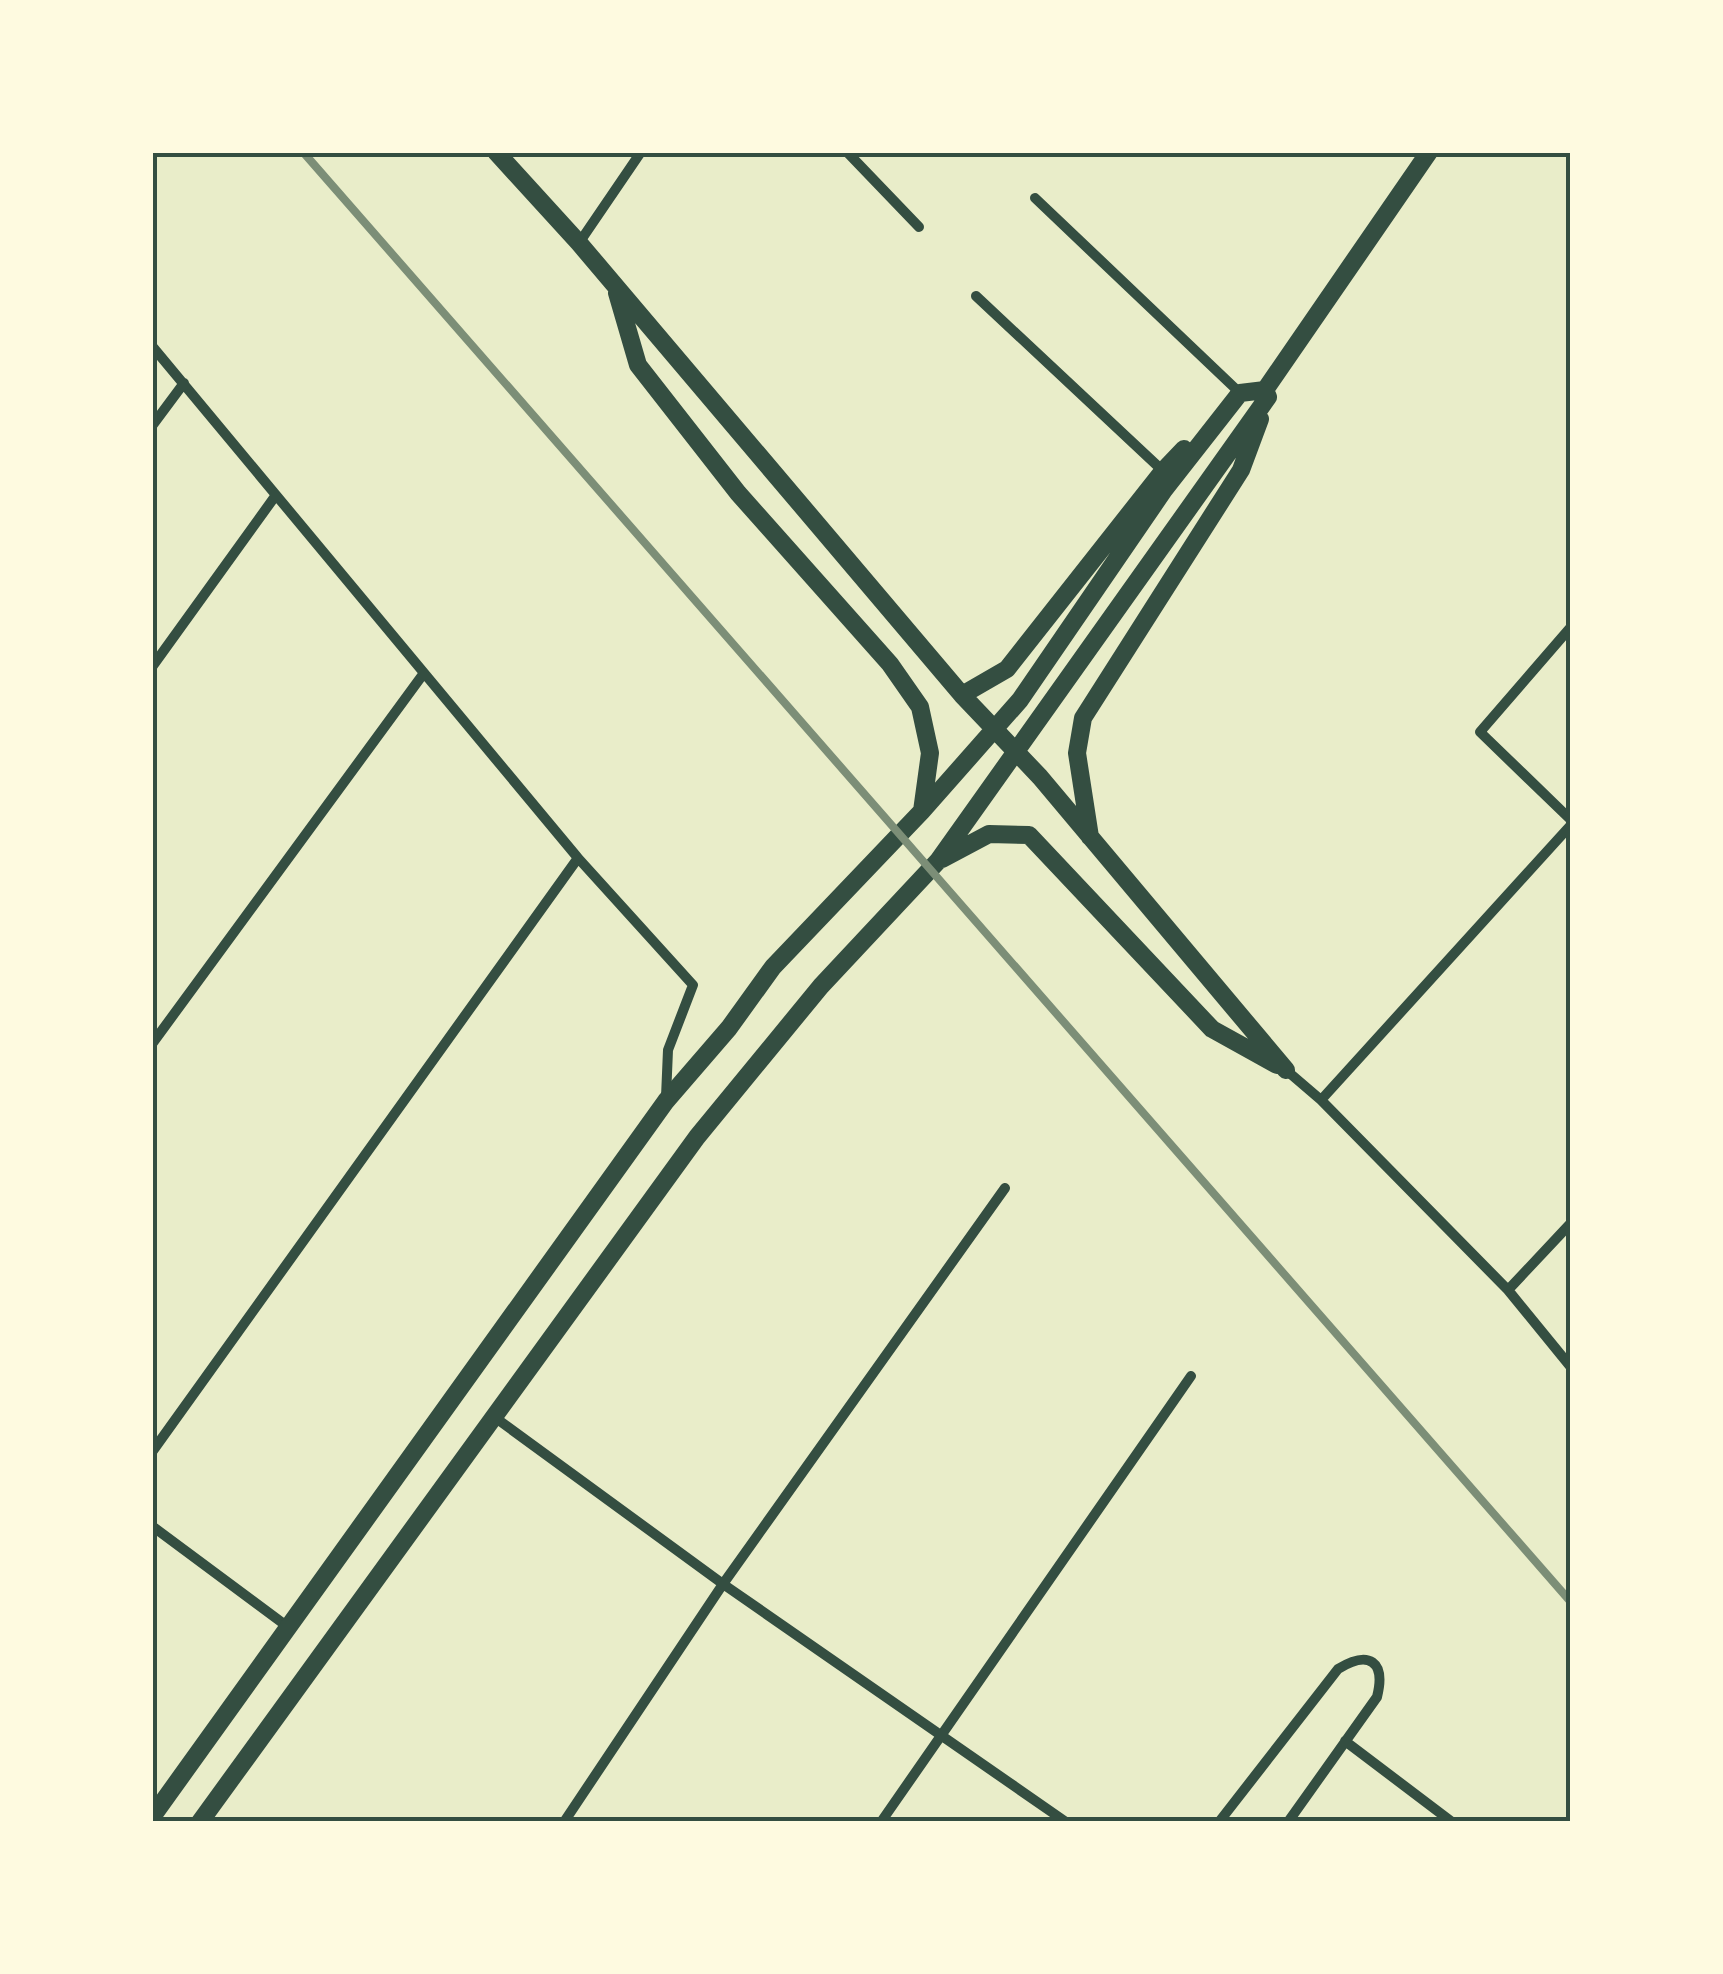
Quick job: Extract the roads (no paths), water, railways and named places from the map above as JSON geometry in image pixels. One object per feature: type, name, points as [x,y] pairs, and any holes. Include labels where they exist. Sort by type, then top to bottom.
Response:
[{"type":"street","points":[[496,152],[579,242],[962,695],[1040,776],[1286,1070],[1321,1100],[1508,1290],[1570,1366]]},
{"type":"street","points":[[579,242],[641,152]]},
{"type":"street","points":[[847,152],[919,226]]},
{"type":"street","points":[[200,1822],[696,1137],[821,986],[938,861],[998,781],[1429,152]]},
{"type":"street","points":[[1035,198],[1240,393],[1267,393]]},
{"type":"street","points":[[614,284],[638,365],[738,493],[890,664],[920,708],[930,753],[922,811]]},
{"type":"street","points":[[976,296],[1163,471]]},
{"type":"street","points":[[152,346],[578,858],[693,986],[668,1050],[666,1101]]},
{"type":"street","points":[[152,426],[184,383]]},
{"type":"street","points":[[962,695],[1006,668],[1163,471],[1240,393]]},
{"type":"street","points":[[152,1817],[666,1101],[774,967],[922,811],[1020,700],[1164,490],[1240,393]]},
{"type":"street","points":[[1090,838],[1077,754],[1083,718],[1241,470],[1267,393]]},
{"type":"street","points":[[152,667],[276,495]]},
{"type":"street","points":[[1321,1100],[1570,823],[1480,732],[1570,628]]},
{"type":"street","points":[[152,1044],[424,674]]},
{"type":"street","points":[[938,861],[989,834],[1029,836],[1212,1029],[1286,1070]]},
{"type":"street","points":[[152,1452],[578,858]]},
{"type":"street","points":[[564,1822],[723,1584],[1006,1188]]},
{"type":"street","points":[[1508,1290],[1570,1224]]},
{"type":"street","points":[[881,1822],[1192,1376]]},
{"type":"street","points":[[493,1416],[723,1584],[1066,1822]]},
{"type":"street","points":[[152,1526],[288,1627]]},
{"type":"street","points":[[1220,1822],[1338,1669],[1358,1659],[1370,1660],[1378,1667],[1381,1680],[1376,1697],[1288,1822]]},
{"type":"street","points":[[1345,1742],[1452,1822]]},
{"type":"railway","points":[[303,152],[1570,1601]]}]
